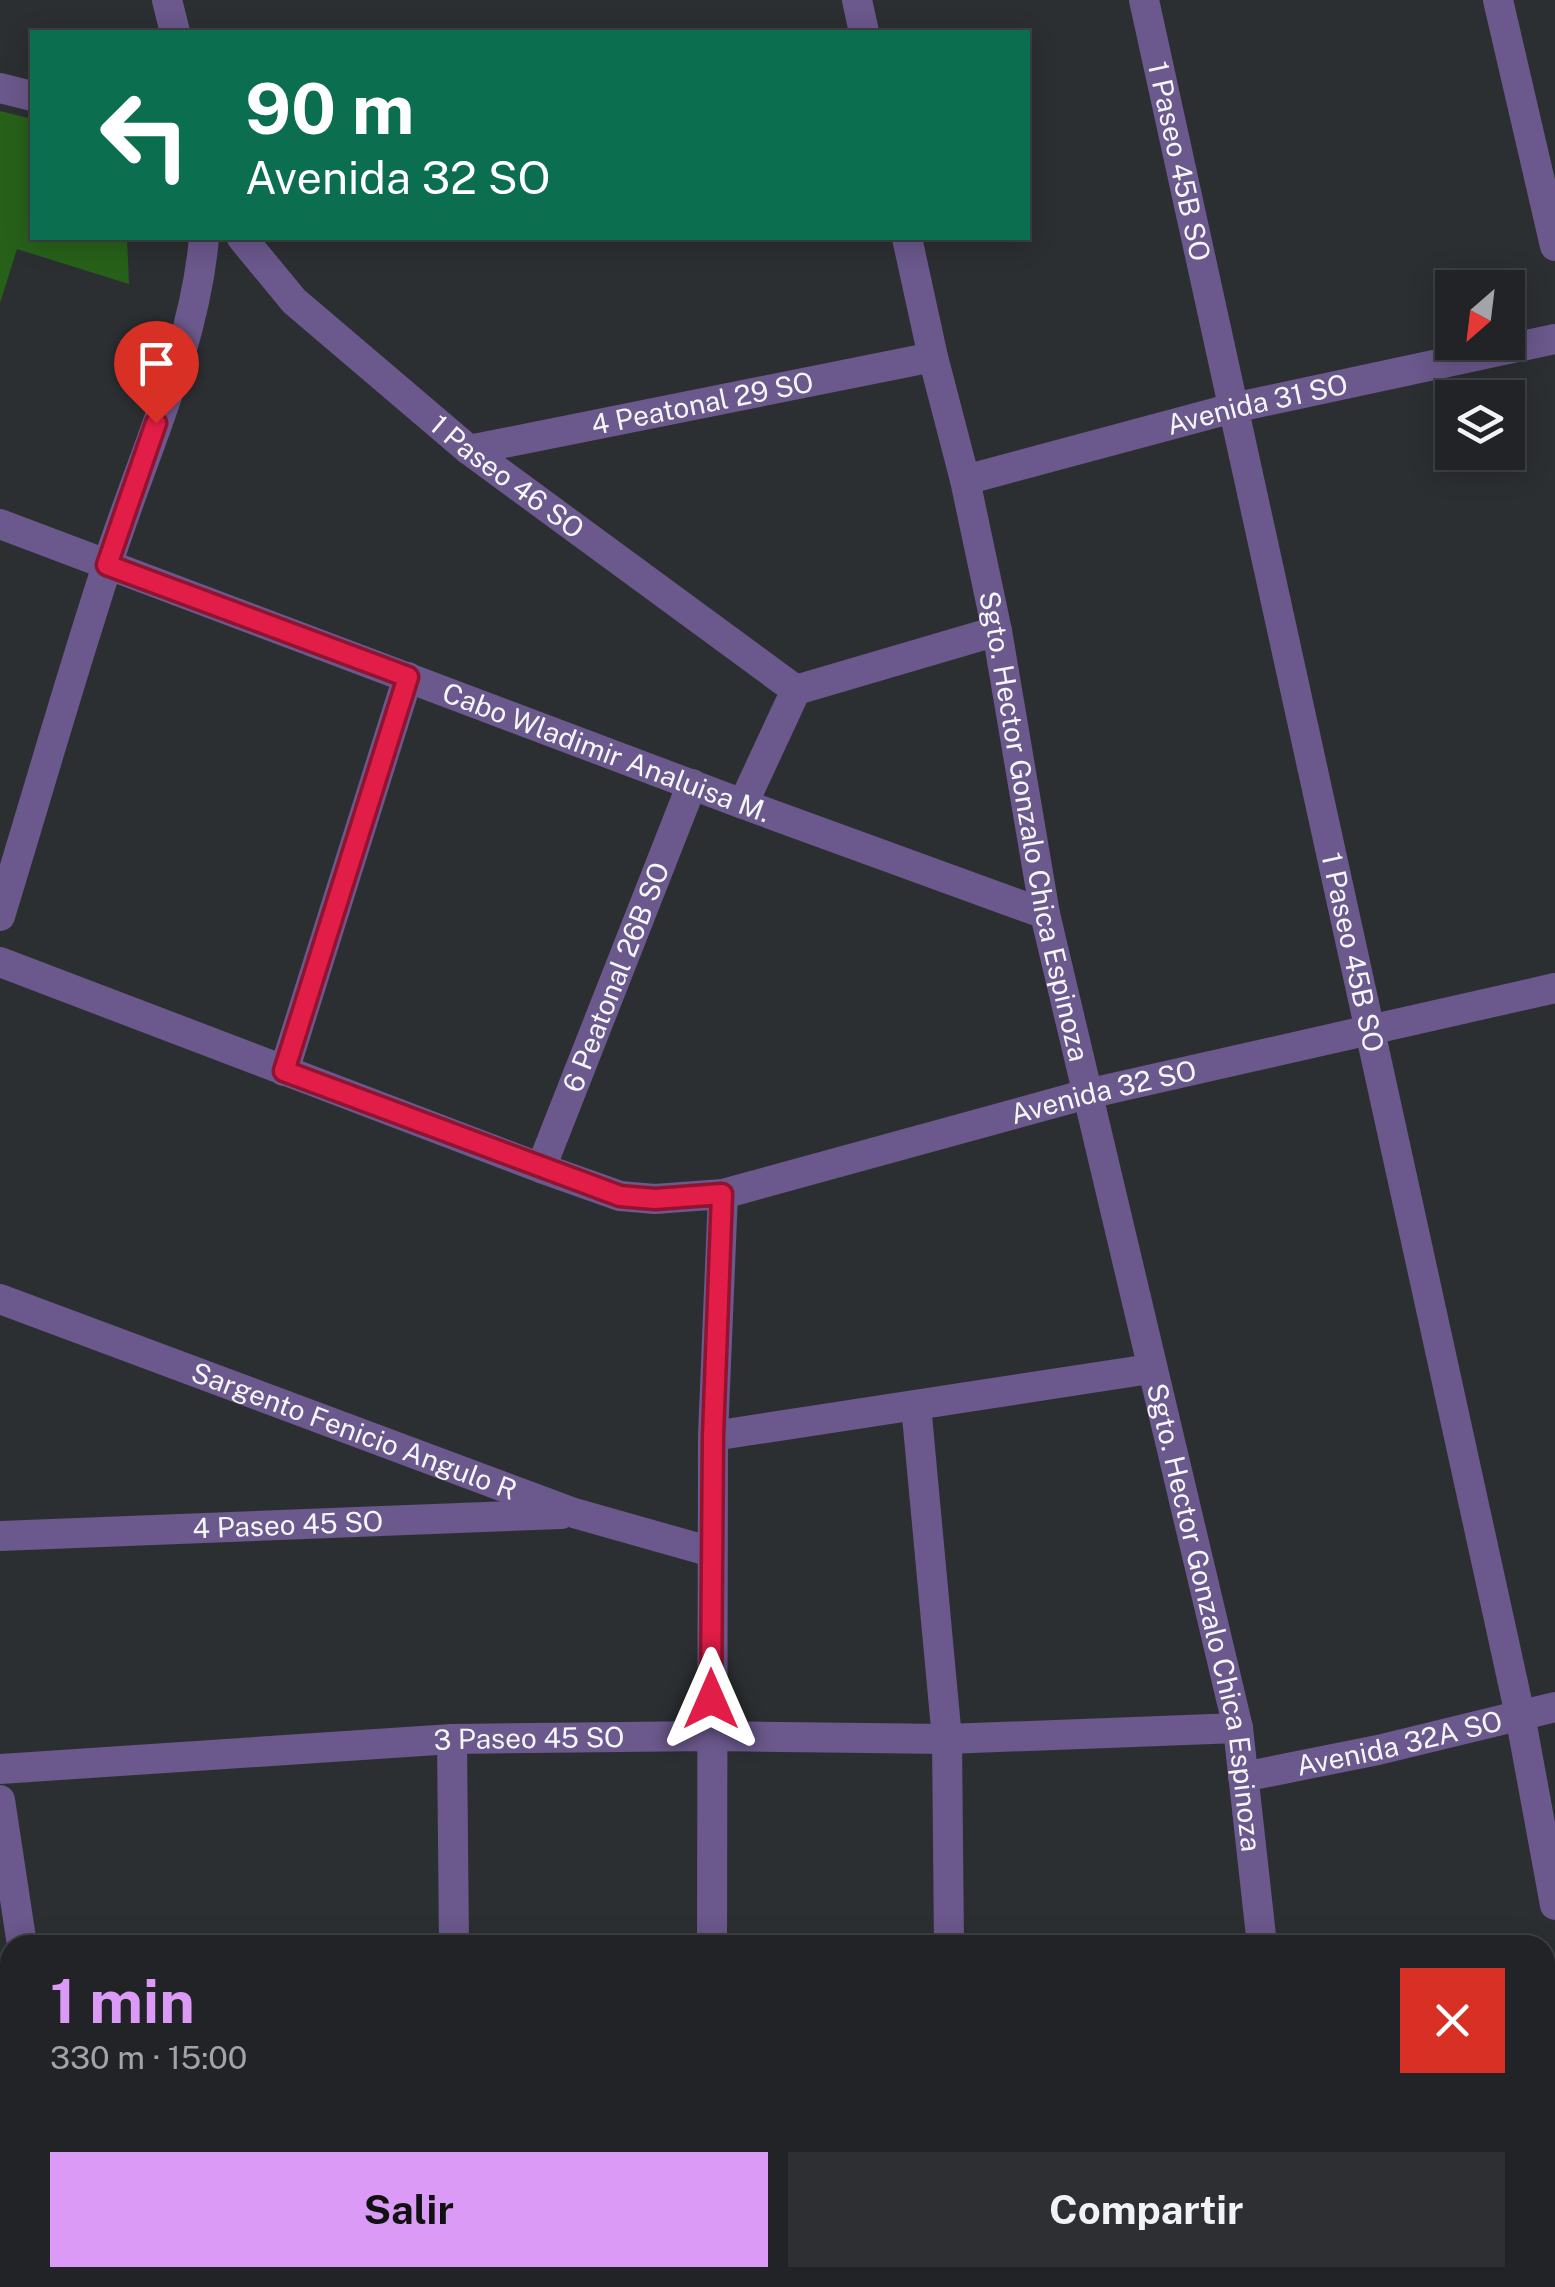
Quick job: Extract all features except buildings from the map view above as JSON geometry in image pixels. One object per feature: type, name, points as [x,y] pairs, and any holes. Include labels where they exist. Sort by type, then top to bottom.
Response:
[{"type":"street","points":[[166,0],[174,30]]},
{"type":"street","points":[[857,0],[864,30]]},
{"type":"street","name":"1 Paseo 45B SO","points":[[1144,0],[1520,1715],[1555,1905]]},
{"type":"street","points":[[1498,0],[1555,246]]},
{"type":"street","points":[[0,88],[30,96]]},
{"type":"street","points":[[0,916],[107,565],[181,352],[202,265],[204,240]]},
{"type":"street","name":"1 Paseo 46 SO","points":[[244,240],[294,301],[469,450],[796,690]]},
{"type":"street","name":"Sgto. Hector Gonzalo Chica Espinoza","points":[[908,240],[996,632],[1045,914],[1238,1728],[1261,1935]]},
{"type":"street","name":"Avenida 31 SO","points":[[965,480],[1233,408],[1555,339]]},
{"type":"street","name":"4 Peatonal 29 SO","points":[[469,450],[933,357]]},
{"type":"street","name":"Cabo Wladimir Analuisa M.","points":[[0,524],[1045,914]]},
{"type":"street","points":[[743,804],[796,690],[996,632]]},
{"type":"street","points":[[284,1071],[408,677]]},
{"type":"street","name":"6 Peatonal 26B SO","points":[[541,1168],[692,784]]},
{"type":"street","name":"Avenida 32 SO","points":[[0,962],[541,1168],[620,1196],[655,1199],[722,1194],[1087,1094],[1555,988]]},
{"type":"street","points":[[712,1935],[713,1436],[722,1194]]},
{"type":"street","name":"Sargento Fenicio Angulo R","points":[[0,1298],[574,1513],[712,1552]]},
{"type":"street","points":[[713,1436],[1150,1369]]},
{"type":"street","points":[[916,1405],[946,1739],[950,1935]]},
{"type":"street","name":"4 Paseo 45 SO","points":[[0,1536],[574,1513]]},
{"type":"street","name":"Avenida 32A SO","points":[[1243,1777],[1378,1750],[1555,1707]]},
{"type":"street","name":"3 Paseo 45 SO","points":[[0,1769],[452,1738],[946,1739],[1238,1728]]},
{"type":"street","points":[[452,1738],[454,1935]]},
{"type":"street","points":[[0,1800],[20,1935]]},
{"type":"green space","points":[[0,111],[30,118],[30,240],[127,240],[129,284],[17,249],[0,303]]},
{"type":"route","points":[[156,423],[107,565],[408,677],[284,1071],[620,1196],[655,1199],[722,1194],[713,1436],[711,1699]]}]
